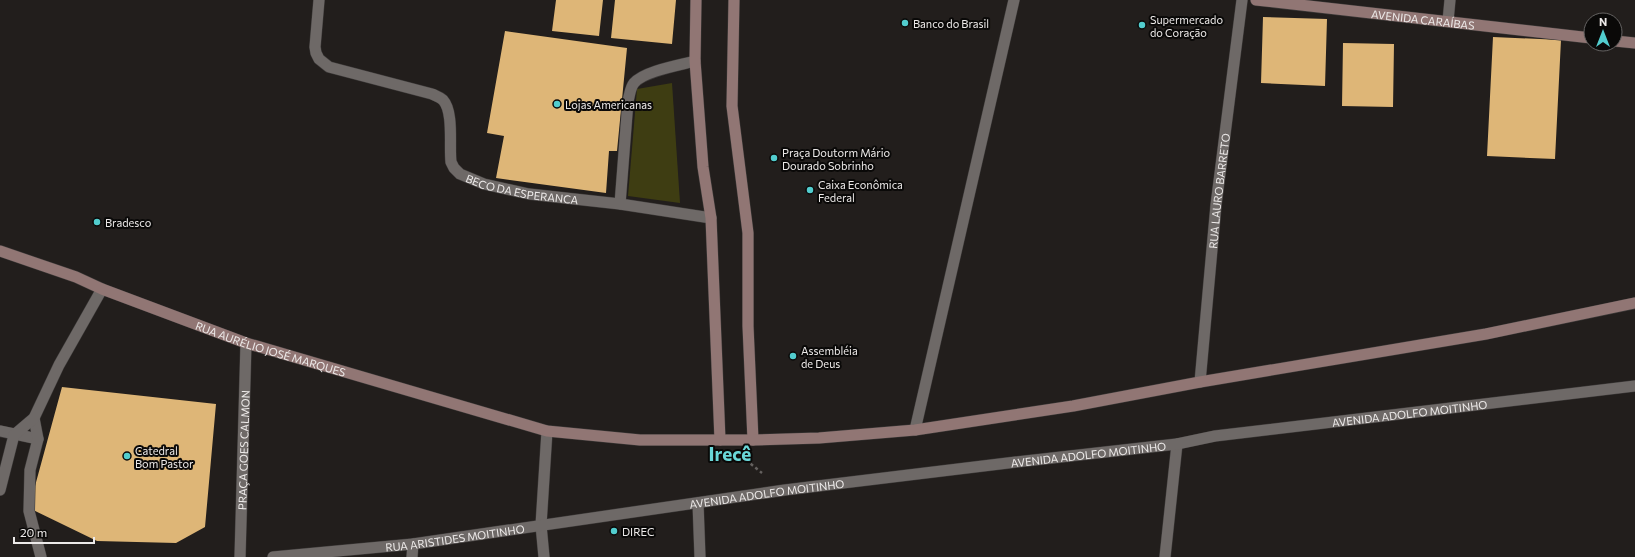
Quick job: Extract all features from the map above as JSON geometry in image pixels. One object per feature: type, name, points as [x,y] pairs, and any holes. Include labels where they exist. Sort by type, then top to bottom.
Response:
[{"type":"main road","points":[[696,0],[695,61],[703,167],[711,218],[720,440]]},
{"type":"main road","points":[[734,0],[732,106],[748,233],[748,326],[753,440]]},
{"type":"main road","name":"AVENIDA CARAÍBAS","points":[[1256,0],[1583,37]]},
{"type":"main road","points":[[1623,42],[1635,43]]},
{"type":"main road","name":"RUA AURÉLIO JOSÉ MARQUES","points":[[0,251],[76,277],[102,289],[246,343],[547,431]]},
{"type":"main road","points":[[547,431],[640,440],[753,440],[819,438],[914,430],[1073,406],[1200,382],[1486,334],[1635,303]]},
{"type":"street","name":"BECO DA ESPERANCA","points":[[318,0],[315,47],[319,59],[329,67],[432,94],[442,99],[449,115],[451,162],[460,174],[484,184],[529,194],[620,204],[711,218]]},
{"type":"street","points":[[914,430],[949,286],[1014,0]]},
{"type":"street","name":"RUA LAURO BARRETO","points":[[1200,382],[1216,205],[1242,0]]},
{"type":"street","points":[[1448,22],[1450,0]]},
{"type":"street","points":[[620,204],[628,100],[631,88],[635,82],[643,76],[695,61]]},
{"type":"street","points":[[0,490],[14,435],[34,418],[59,365],[102,289]]},
{"type":"street","name":"PRAÇA GOES CALMON","points":[[240,557],[246,343]]},
{"type":"street","name":"AVENIDA ADOLFO MOITINHO","points":[[541,525],[785,490],[1177,444],[1223,435],[1635,386]]},
{"type":"street","points":[[34,418],[38,439],[30,470],[29,511],[41,557]]},
{"type":"street","points":[[544,557],[541,525],[547,431]]},
{"type":"street","points":[[0,432],[38,439]]},
{"type":"street","points":[[1166,557],[1177,444]]},
{"type":"street","points":[[698,503],[700,557]]},
{"type":"street","name":"RUA ARISTIDES MOITINHO","points":[[273,557],[413,544],[541,525]]},
{"type":"street","points":[[412,557],[413,544]]},
{"type":"path","points":[[720,440],[785,490]]},
{"type":"shaded area","points":[[672,83],[680,203],[628,196],[637,89]]},
{"type":"building","points":[[556,0],[603,0],[599,36],[552,31]]},
{"type":"building","points":[[615,0],[676,0],[672,44],[611,38]]},
{"type":"building","points":[[1263,17],[1327,19],[1325,86],[1261,83]]},
{"type":"building","name":"Lojas Americanas","points":[[505,31],[627,48],[617,151],[609,151],[606,193],[496,178],[504,136],[487,133]]},
{"type":"building","points":[[1493,37],[1561,40],[1555,159],[1487,156]]},
{"type":"building","points":[[1343,43],[1394,44],[1393,107],[1342,106]]},
{"type":"building","name":"Catedral Bom Pastor","points":[[62,387],[216,404],[205,527],[176,543],[97,541],[29,508]]},
{"type":"place","name":"Banco do Brasil","points":[[905,23]]},
{"type":"place","name":"Supermercado do Coração","points":[[1142,25]]},
{"type":"place","name":"Lojas Americanas","points":[[557,104]]},
{"type":"place","name":"Praça Doutorm Mário Dourado Sobrinho","points":[[774,158]]},
{"type":"place","name":"Caixa Econômica Federal","points":[[810,190]]},
{"type":"place","name":"Bradesco","points":[[97,222]]},
{"type":"place","name":"Assembléia de Deus","points":[[793,356]]},
{"type":"place","name":"Catedral Bom Pastor","points":[[127,456]]},
{"type":"place","name":"DIREC","points":[[614,531]]},
{"type":"district","name":"Irecê","points":[[730,453]]}]
